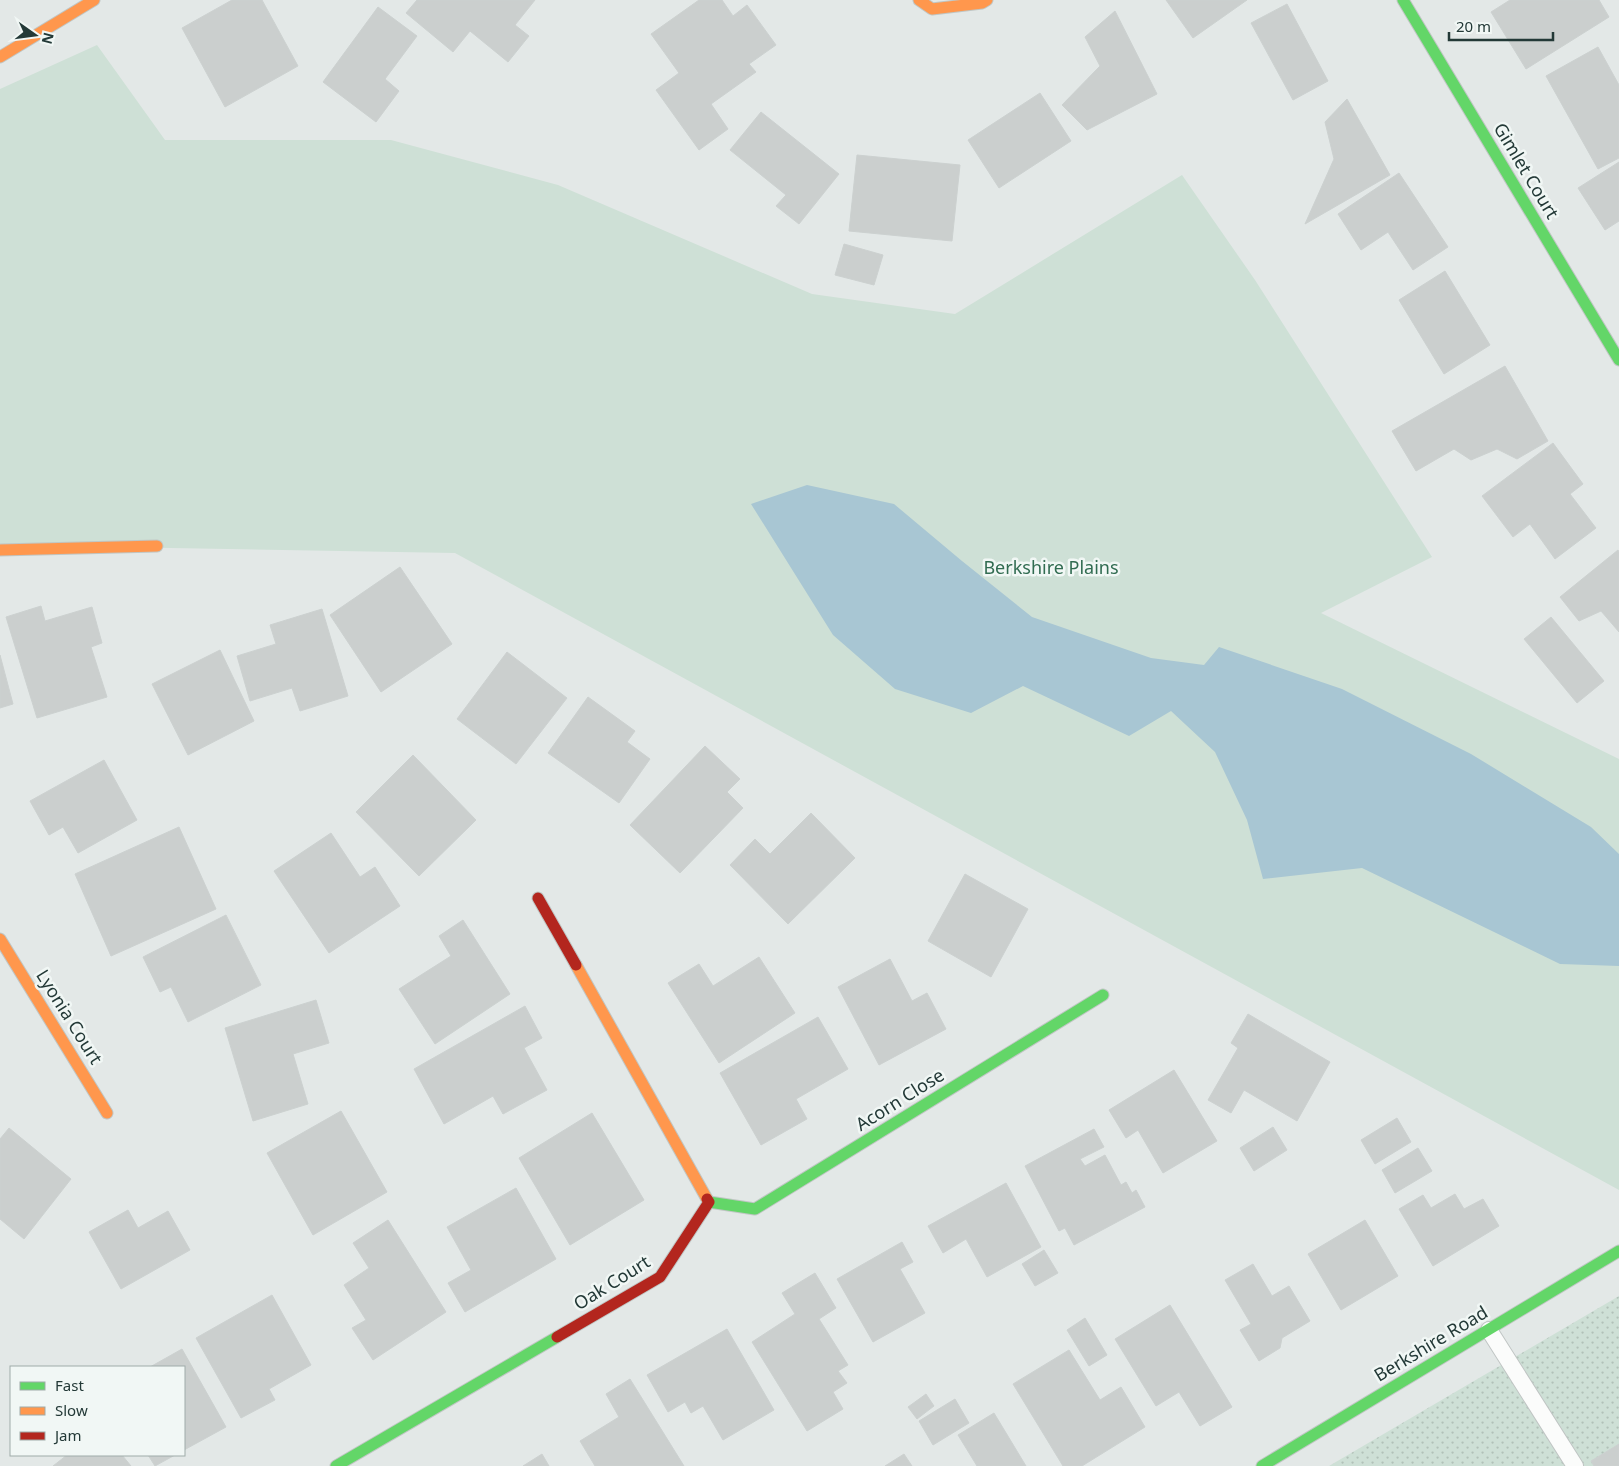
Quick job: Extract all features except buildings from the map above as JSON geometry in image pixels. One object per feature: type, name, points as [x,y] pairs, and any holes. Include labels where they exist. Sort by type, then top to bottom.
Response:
[{"type":"street","points":[[0,57],[94,0]]},
{"type":"street","points":[[919,0],[932,9],[982,4],[988,0]]},
{"type":"street","name":"Gimlet Court","points":[[1403,0],[1619,360]]},
{"type":"street","points":[[0,550],[158,546]]},
{"type":"street","points":[[538,898],[709,1202]]},
{"type":"street","name":"Lyonia Court","points":[[0,940],[107,1113]]},
{"type":"street","name":"Acorn Close","points":[[709,1202],[756,1209],[1103,995]]},
{"type":"street","name":"Oak Court","points":[[336,1466],[660,1277],[709,1202]]},
{"type":"street","name":"Berkshire Road","points":[[1262,1466],[1619,1251]]},
{"type":"lane","points":[[1489,1330],[1576,1466]]},
{"type":"green space","name":"Berkshire Plains","points":[[97,45],[165,140],[391,140],[558,185],[812,294],[955,314],[1182,175],[1255,280],[1432,557],[1321,613],[1619,759],[1619,1190],[455,553],[0,545],[0,89]]},
{"type":"green space","points":[[1619,1296],[1619,1466],[1329,1466]]},
{"type":"water","points":[[807,485],[894,504],[1032,617],[1151,658],[1204,665],[1219,647],[1342,689],[1471,754],[1591,827],[1619,854],[1619,966],[1560,964],[1362,868],[1263,879],[1247,820],[1215,752],[1171,711],[1129,736],[1023,686],[971,713],[895,689],[833,635],[751,504]]},
{"type":"traffic: fast","points":[[1403,0],[1619,360]]},
{"type":"traffic: fast","points":[[709,1202],[755,1209],[1103,995]]},
{"type":"traffic: fast","points":[[1262,1466],[1619,1251]]},
{"type":"traffic: fast","points":[[336,1466],[557,1337]]},
{"type":"traffic: slow","points":[[0,57],[94,0]]},
{"type":"traffic: slow","points":[[919,0],[932,9],[982,3],[987,0]]},
{"type":"traffic: slow","points":[[0,550],[157,546]]},
{"type":"traffic: slow","points":[[0,939],[107,1113]]},
{"type":"traffic: slow","points":[[576,965],[707,1199]]},
{"type":"traffic: jam","points":[[538,898],[576,965]]},
{"type":"traffic: jam","points":[[557,1337],[660,1277],[709,1202],[707,1199]]}]
